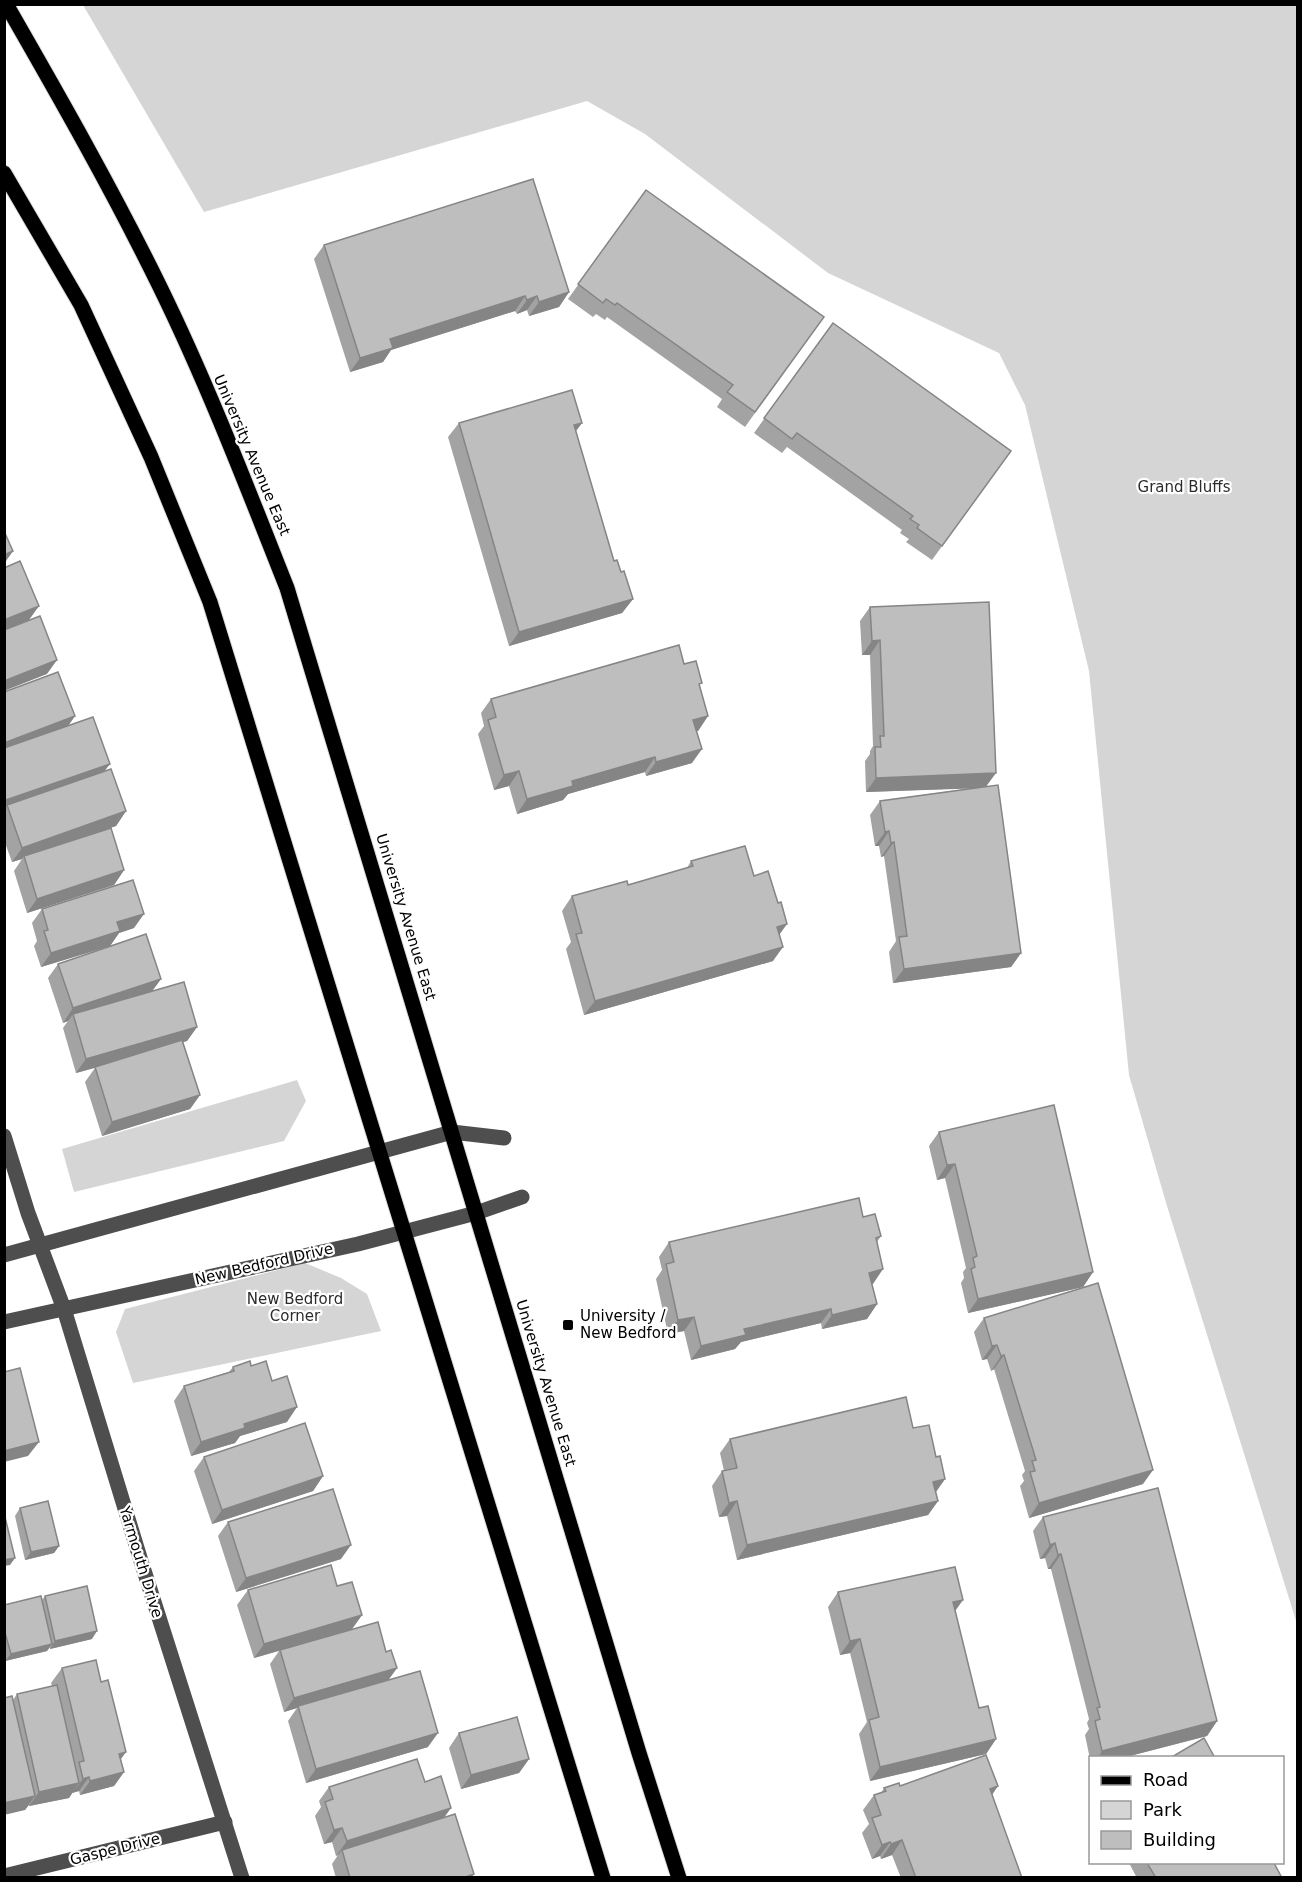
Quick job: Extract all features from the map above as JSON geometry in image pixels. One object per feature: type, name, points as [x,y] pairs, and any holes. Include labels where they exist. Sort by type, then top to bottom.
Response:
[{"type":"main road","name":"University Avenue East","points":[[6,4],[83,139],[161,288],[221,423],[287,588],[679,1878]]},
{"type":"main road","points":[[4,173],[81,305],[151,457],[210,602],[603,1878]]},
{"type":"street","points":[[4,1255],[452,1132],[504,1138]]},
{"type":"street","name":"Yarmouth Drive","points":[[4,1136],[39,1247],[64,1310],[242,1878]]},
{"type":"street","name":"New Bedford Drive","points":[[4,1322],[405,1232],[476,1213],[522,1197]]},
{"type":"street","name":"Gaspe Drive","points":[[4,1876],[225,1822]]},
{"type":"green space","name":"Grand Bluffs","points":[[83,5],[1297,5],[1297,1624],[1167,1206],[1129,1075],[1089,671],[1025,405],[999,353],[828,273],[645,134],[587,101],[204,212]]},
{"type":"green space","points":[[297,1080],[306,1101],[284,1141],[74,1192],[62,1149]]},
{"type":"green space","name":"New Bedford Corner","points":[[305,1263],[341,1278],[367,1294],[381,1331],[133,1383],[116,1332],[125,1309]]},
{"type":"building","points":[[533,179],[569,292],[539,302],[537,296],[527,300],[525,296],[390,339],[393,348],[360,358],[324,245]]},
{"type":"building","points":[[646,190],[824,317],[755,412],[727,392],[733,385],[617,303],[615,305],[606,299],[603,303],[578,284]]},
{"type":"building","points":[[833,323],[1011,451],[942,546],[917,528],[919,525],[910,519],[913,516],[797,433],[792,439],[764,418]]},
{"type":"building","points":[[572,390],[582,423],[574,425],[614,561],[617,560],[621,572],[624,571],[633,599],[519,632],[459,423]]},
{"type":"building","points":[[4,531],[13,551],[4,555]]},
{"type":"building","points":[[20,561],[39,606],[4,620],[4,568]]},
{"type":"building","points":[[989,602],[996,773],[876,778],[875,747],[881,747],[880,736],[884,736],[880,640],[872,641],[870,607]]},
{"type":"building","points":[[40,616],[57,660],[4,681],[4,630]]},
{"type":"building","points":[[679,645],[684,664],[696,661],[702,683],[699,684],[708,716],[693,720],[702,749],[656,762],[655,757],[572,781],[573,786],[527,799],[519,771],[504,775],[488,720],[496,717],[491,699]]},
{"type":"building","points":[[58,672],[75,716],[4,743],[4,692]]},
{"type":"building","points":[[93,717],[110,764],[6,800],[4,748]]},
{"type":"building","points":[[111,769],[126,811],[22,848],[7,805]]},
{"type":"building","points":[[998,785],[1021,953],[904,969],[899,937],[907,936],[894,842],[891,843],[889,831],[885,832],[880,801]]},
{"type":"building","points":[[111,828],[124,870],[37,899],[24,856]]},
{"type":"building","points":[[745,846],[754,876],[768,871],[778,903],[781,902],[787,924],[777,927],[783,947],[595,1001],[576,934],[582,933],[572,896],[627,881],[628,885],[693,866],[691,861]]},
{"type":"building","points":[[133,880],[144,914],[117,922],[120,931],[51,953],[44,931],[48,930],[42,909]]},
{"type":"building","points":[[146,934],[161,979],[73,1008],[58,964]]},
{"type":"building","points":[[184,982],[197,1027],[86,1059],[73,1014]]},
{"type":"building","points":[[182,1040],[200,1095],[112,1122],[95,1067]]},
{"type":"building","points":[[1054,1105],[1093,1272],[978,1299],[971,1269],[975,1267],[973,1258],[977,1256],[955,1164],[947,1165],[939,1132]]},
{"type":"building","points":[[859,1198],[863,1217],[875,1214],[881,1236],[876,1238],[883,1269],[869,1273],[877,1304],[832,1315],[831,1309],[744,1329],[746,1335],[701,1346],[694,1317],[678,1320],[666,1264],[674,1262],[669,1242]]},
{"type":"building","points":[[1098,1283],[1153,1470],[1039,1503],[1030,1472],[1035,1471],[1032,1461],[1036,1460],[1004,1355],[1001,1356],[997,1345],[992,1346],[984,1318]]},
{"type":"building","points":[[250,1361],[251,1366],[266,1361],[272,1381],[287,1376],[297,1407],[244,1424],[245,1428],[201,1442],[184,1386],[234,1371],[233,1367]]},
{"type":"building","points":[[20,1368],[39,1442],[4,1451],[4,1372]]},
{"type":"building","points":[[906,1397],[913,1428],[929,1425],[936,1457],[940,1456],[945,1479],[933,1482],[938,1501],[747,1545],[737,1501],[729,1503],[722,1471],[737,1468],[730,1439]]},
{"type":"building","points":[[305,1423],[323,1476],[222,1510],[204,1457]]},
{"type":"building","points":[[1158,1488],[1217,1721],[1102,1751],[1095,1721],[1100,1719],[1097,1708],[1100,1707],[1061,1554],[1058,1555],[1055,1543],[1050,1545],[1043,1517]]},
{"type":"building","points":[[333,1489],[351,1545],[246,1578],[228,1522]]},
{"type":"building","points":[[48,1501],[59,1546],[31,1552],[20,1508]]},
{"type":"building","points":[[4,1513],[15,1558],[4,1560]]},
{"type":"building","points":[[331,1565],[337,1586],[352,1582],[362,1615],[264,1644],[248,1590]]},
{"type":"building","points":[[955,1567],[963,1600],[953,1602],[979,1708],[988,1706],[996,1739],[880,1767],[869,1720],[879,1717],[860,1639],[850,1641],[838,1592]]},
{"type":"building","points":[[87,1586],[97,1631],[55,1641],[45,1596]]},
{"type":"building","points":[[41,1596],[52,1644],[11,1654],[4,1629],[4,1605]]},
{"type":"building","points":[[378,1622],[386,1652],[391,1650],[397,1668],[294,1698],[280,1650]]},
{"type":"building","points":[[96,1660],[101,1682],[108,1680],[126,1752],[119,1754],[124,1772],[90,1781],[89,1777],[83,1779],[79,1762],[84,1761],[62,1668]]},
{"type":"building","points":[[420,1671],[438,1733],[316,1769],[298,1706]]},
{"type":"building","points":[[57,1685],[79,1783],[39,1792],[17,1694]]},
{"type":"building","points":[[12,1696],[35,1796],[4,1803],[4,1698]]},
{"type":"building","points":[[517,1717],[529,1759],[471,1775],[459,1733]]},
{"type":"building","points":[[1204,1738],[1214,1756],[1173,1756]]},
{"type":"building","points":[[986,1755],[998,1786],[990,1789],[1022,1878],[916,1878],[902,1840],[882,1845],[872,1818],[881,1815],[874,1795],[886,1791],[884,1788],[899,1783],[900,1786]]},
{"type":"building","points":[[417,1759],[425,1782],[441,1776],[451,1808],[347,1841],[342,1828],[334,1830],[325,1802],[333,1799],[329,1787]]},
{"type":"building","points":[[455,1814],[474,1874],[463,1878],[350,1878],[342,1850]]},
{"type":"building","points":[[1148,1864],[1275,1864],[1282,1878],[1156,1878]]},
{"type":"place","name":"University / New Bedford","points":[[568,1325]]}]
